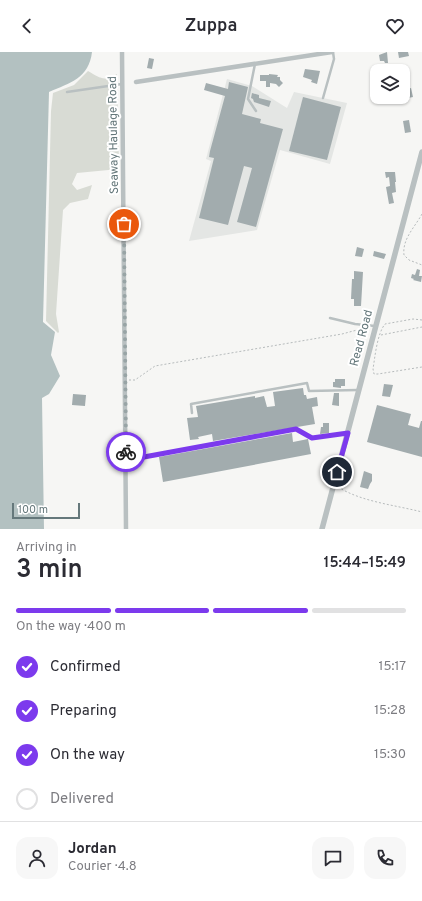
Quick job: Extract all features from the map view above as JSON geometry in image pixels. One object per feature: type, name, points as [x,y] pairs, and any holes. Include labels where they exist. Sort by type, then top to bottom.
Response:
[{"type":"street","name":"Seaway Haulage Road","points":[[122,52],[126,529]]},
{"type":"street","points":[[136,82],[332,52]]},
{"type":"street","name":"Read Road","points":[[322,529],[422,152]]},
{"type":"lane","points":[[324,98],[334,59],[332,52]]},
{"type":"lane","points":[[255,64],[248,99],[256,111]]},
{"type":"lane","points":[[67,92],[122,84]]},
{"type":"lane","points":[[330,318],[363,325],[376,326]]},
{"type":"lane","points":[[192,413],[191,404],[307,383],[309,391],[359,390]]},
{"type":"lane","points":[[126,458],[133,459],[296,429],[312,438],[348,433]]},
{"type":"path","points":[[422,214],[406,239],[403,250],[404,255],[409,260],[422,264]]},
{"type":"path","points":[[422,320],[413,319],[385,324],[382,327],[373,369],[374,374],[422,367]]},
{"type":"path","points":[[125,380],[135,380],[155,366],[342,334],[357,330],[363,325]]},
{"type":"path","points":[[380,335],[422,327]]},
{"type":"path","points":[[334,485],[346,493],[391,506],[400,506],[422,512]]},
{"type":"shaded area","points":[[0,52],[92,52],[90,61],[83,74],[71,82],[49,92],[43,322],[55,332],[51,355],[60,376],[49,394],[42,398],[44,529],[0,529]]},
{"type":"shaded area","points":[[88,71],[102,78],[109,78],[117,74],[119,169],[77,173],[72,184],[77,190],[92,185],[88,199],[70,203],[63,210],[56,314],[58,333],[46,321],[51,111],[53,93],[74,85]]},
{"type":"shaded area","points":[[227,79],[252,86],[287,108],[294,92],[347,103],[330,164],[280,150],[257,230],[189,241],[211,161],[206,159]]},
{"type":"building","points":[[387,52],[388,63],[380,61],[379,55]]},
{"type":"building","points":[[398,52],[408,52],[409,56],[399,58]]},
{"type":"building","points":[[149,58],[154,59],[152,69],[147,68]]},
{"type":"building","points":[[305,69],[320,71],[317,84],[311,82],[312,80],[303,77]]},
{"type":"building","points":[[260,75],[278,75],[277,77],[280,77],[280,80],[283,83],[279,87],[276,84],[270,83],[270,87],[266,87],[266,81],[260,81]]},
{"type":"building","points":[[229,82],[248,87],[242,114],[261,119],[260,123],[283,129],[256,227],[237,222],[252,168],[244,166],[228,225],[199,218],[214,158],[209,157],[210,151],[225,96],[204,90],[206,83],[228,89]]},
{"type":"building","points":[[410,88],[413,97],[410,98]]},
{"type":"building","points":[[252,93],[259,95],[259,98],[271,101],[269,107],[254,102],[251,98]]},
{"type":"building","points":[[303,97],[341,107],[327,160],[289,151]]},
{"type":"building","points":[[409,120],[411,132],[405,133],[403,121]]},
{"type":"building","points":[[385,172],[395,172],[396,192],[392,193],[394,203],[389,204],[386,187],[390,186],[389,177],[386,178]]},
{"type":"building","points":[[357,247],[364,249],[362,257],[355,256]]},
{"type":"building","points":[[374,251],[386,254],[384,259],[373,256]]},
{"type":"building","points":[[417,269],[420,270],[419,276],[422,276],[421,282],[411,278],[412,274],[415,275]]},
{"type":"building","points":[[354,271],[363,272],[361,306],[354,306],[354,299],[351,299]]},
{"type":"building","points":[[335,379],[345,379],[345,386],[341,386],[341,388],[333,387],[333,382],[335,382]]},
{"type":"building","points":[[384,384],[393,385],[390,397],[382,396]]},
{"type":"building","points":[[303,388],[304,395],[306,395],[307,399],[317,397],[318,406],[312,407],[315,424],[213,441],[212,434],[198,437],[199,439],[190,440],[187,418],[198,417],[196,406],[255,396],[255,398],[264,396],[267,407],[275,406],[273,392]]},
{"type":"building","points":[[334,393],[339,393],[339,406],[332,405]]},
{"type":"building","points":[[73,394],[86,395],[85,406],[72,405]]},
{"type":"building","points":[[377,405],[411,414],[408,425],[419,428],[422,421],[422,457],[367,442]]},
{"type":"building","points":[[323,423],[329,423],[329,433],[320,434]]},
{"type":"building","points":[[292,433],[293,442],[308,439],[311,454],[163,482],[159,457]]},
{"type":"building","points":[[364,471],[372,474],[372,481],[368,489],[360,487]]},
{"type":"way so far","points":[[124,224],[126,452]]},
{"type":"route","points":[[126,452],[126,458],[133,459],[296,429],[312,438],[348,433],[337,472]]}]
